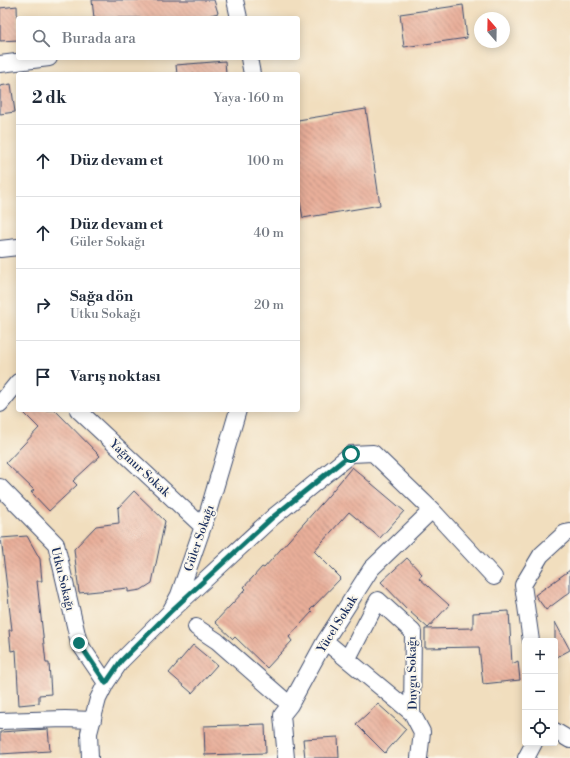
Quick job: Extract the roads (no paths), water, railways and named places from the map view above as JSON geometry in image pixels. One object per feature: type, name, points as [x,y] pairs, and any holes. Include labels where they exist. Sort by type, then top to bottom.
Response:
[{"type":"street","points":[[235,0],[239,16]]},
{"type":"street","points":[[0,64],[33,60]]},
{"type":"street","points":[[249,60],[252,72]]},
{"type":"street","points":[[0,249],[16,248]]},
{"type":"street","points":[[0,404],[16,384]]},
{"type":"street","name":"Yağmur Sokak","points":[[80,412],[202,526]]},
{"type":"street","name":"Güler Sokağı","points":[[90,758],[90,733],[98,699],[106,683],[121,661],[170,612],[179,595],[208,512],[237,412]]},
{"type":"street","points":[[170,612],[273,517],[351,454],[374,453],[432,510],[494,577]]},
{"type":"street","name":"Utku Sokağı","points":[[0,487],[56,544],[79,643],[106,683]]},
{"type":"street","name":"Yücel Sokak","points":[[286,758],[282,715],[290,705],[325,641],[372,569],[432,510]]},
{"type":"street","points":[[531,638],[523,585],[540,556],[565,533],[570,532]]},
{"type":"street","name":"Yücel Sokak","points":[[348,658],[378,600]]},
{"type":"street","name":"Duygu Sokağı","points":[[378,600],[413,632],[412,713],[422,732],[419,758]]},
{"type":"street","points":[[196,627],[217,641],[290,705]]},
{"type":"street","points":[[325,641],[348,658],[412,713]]},
{"type":"street","points":[[0,721],[64,719],[93,720]]},
{"type":"street","points":[[558,733],[570,740]]},
{"type":"street","points":[[526,758],[532,746]]}]
